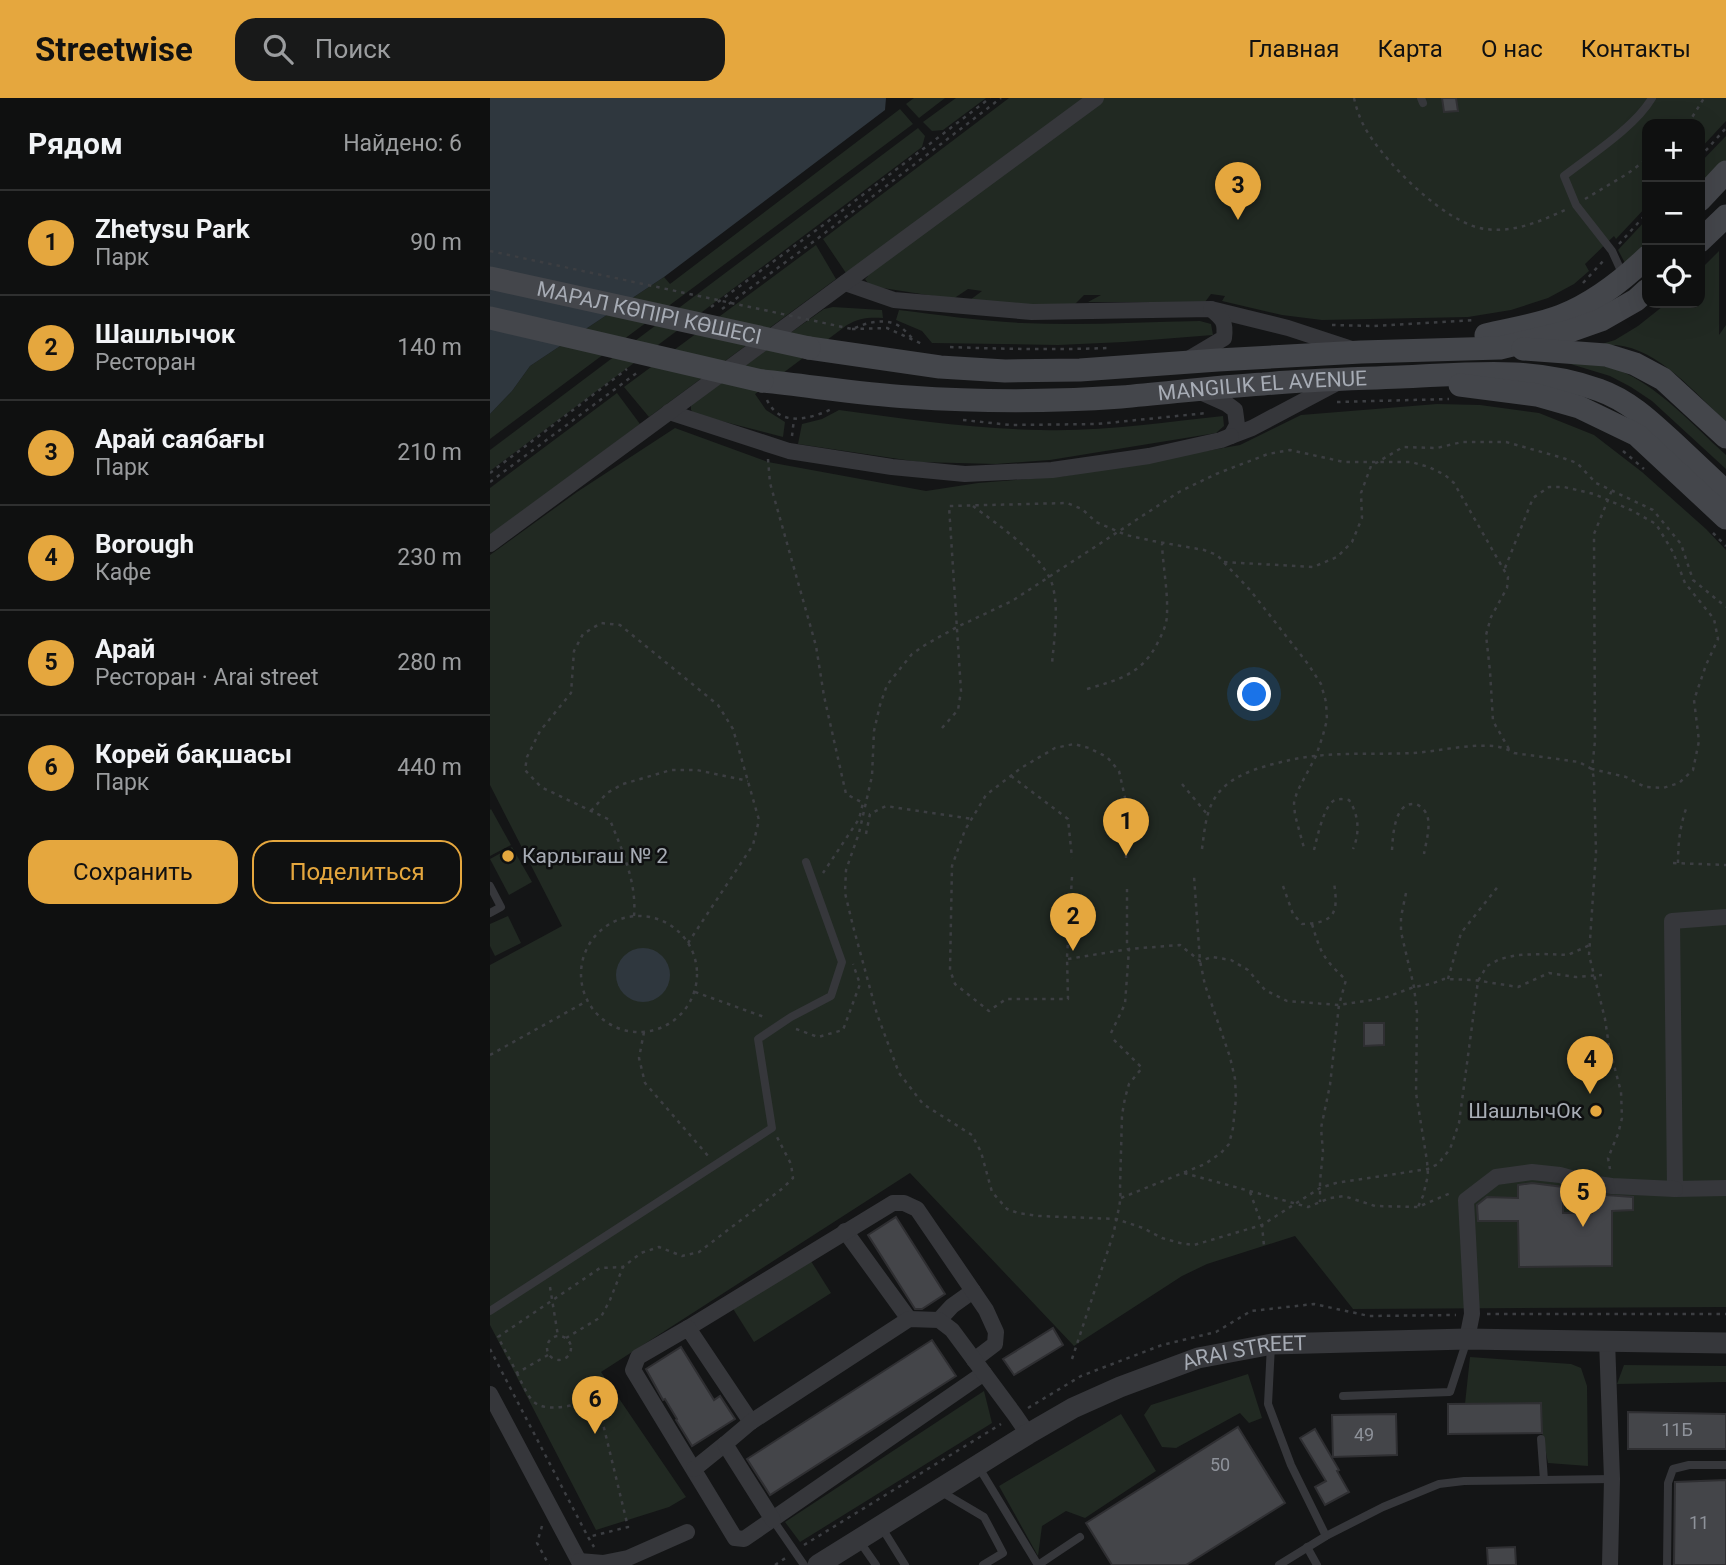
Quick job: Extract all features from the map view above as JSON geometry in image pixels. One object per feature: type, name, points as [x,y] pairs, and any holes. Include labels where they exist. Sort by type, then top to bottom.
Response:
[{"type":"main road","points":[[1705,195],[1726,172]]},
{"type":"main road","points":[[1705,236],[1726,216]]},
{"type":"main road","points":[[1372,352],[1480,337],[1560,316],[1590,302],[1625,278],[1642,262]]},
{"type":"main road","name":"МАРАЛ КӨПІРІ КӨШЕСІ","points":[[490,278],[809,348]]},
{"type":"main road","name":"MANGILIK EL AVENUE","points":[[809,348],[940,368],[1005,371],[1080,370],[1372,352],[1500,348],[1567,332],[1601,320],[1642,295]]},
{"type":"main road","name":"МАРАЛ КӨПІРІ КӨШЕСІ","points":[[490,318],[763,386]]},
{"type":"main road","points":[[1500,348],[1606,355],[1635,364],[1663,379],[1726,437]]},
{"type":"main road","name":"MANGILIK EL AVENUE","points":[[763,386],[906,397],[1036,400],[1120,397],[1346,379],[1511,373],[1540,375],[1601,391],[1630,405],[1726,492]]},
{"type":"main road","points":[[1398,377],[1537,395],[1579,407],[1636,435],[1726,518]]},
{"type":"street","points":[[490,544],[1096,98]]},
{"type":"street","points":[[845,283],[894,300],[1032,312],[1211,309],[1372,352]]},
{"type":"street","points":[[1182,363],[1224,338],[1222,318],[1211,309]]},
{"type":"street","points":[[669,412],[789,451],[892,467],[965,474],[1052,470],[1149,456],[1221,440],[1252,428],[1346,379]]},
{"type":"street","points":[[1196,390],[1235,410],[1237,425],[1231,436]]},
{"type":"street","points":[[1675,1189],[1672,921],[1726,917]]},
{"type":"street","points":[[1467,1339],[1472,1314],[1466,1200],[1496,1177],[1532,1172],[1560,1175],[1589,1183],[1622,1186],[1726,1188]]},
{"type":"street","points":[[893,1203],[905,1203],[916,1209],[986,1310],[996,1332],[995,1344],[979,1366],[773,1520],[744,1539],[735,1538],[633,1370],[638,1357],[845,1231],[893,1203]]},
{"type":"street","points":[[845,1231],[909,1319]]},
{"type":"street","points":[[939,1320],[973,1290]]},
{"type":"street","points":[[694,1469],[751,1422],[909,1319],[939,1320],[952,1330],[1028,1434]]},
{"type":"street","points":[[688,1328],[751,1422]]},
{"type":"street","name":"ARAI STREET","points":[[818,1565],[1073,1408],[1198,1358],[1272,1344],[1467,1339],[1726,1343]]},
{"type":"street","points":[[1607,1340],[1612,1479],[1610,1565]]},
{"type":"street","points":[[490,1394],[580,1563],[603,1563],[628,1558],[687,1532]]},
{"type":"street","points":[[725,1444],[773,1520]]},
{"type":"lane","points":[[1625,278],[1612,251],[1576,205],[1564,176],[1645,110],[1651,98]]},
{"type":"lane","points":[[490,1311],[772,1128],[758,1039],[831,996],[842,962],[806,862]]},
{"type":"lane","points":[[490,886],[502,907],[490,913]]},
{"type":"lane","points":[[1343,1396],[1450,1392],[1467,1339]]},
{"type":"lane","points":[[1272,1344],[1268,1404],[1291,1465],[1326,1536]]},
{"type":"lane","points":[[1541,1439],[1544,1480]]},
{"type":"lane","points":[[1667,1565],[1668,1483],[1673,1469],[1689,1465],[1726,1465]]},
{"type":"lane","points":[[978,1466],[1038,1565],[1080,1537]]},
{"type":"lane","points":[[1279,1565],[1326,1536],[1383,1507],[1439,1484],[1464,1481],[1612,1479]]},
{"type":"lane","points":[[938,1490],[984,1517],[1003,1553],[983,1565]]},
{"type":"lane","points":[[773,1520],[804,1565]]},
{"type":"lane","points":[[880,1525],[905,1565]]},
{"type":"lane","points":[[858,1539],[876,1565]]},
{"type":"lane","points":[[1307,1547],[1317,1565]]},
{"type":"path","points":[[704,313],[990,98]]},
{"type":"path","points":[[717,312],[1001,98]]},
{"type":"path","points":[[1354,98],[1358,115],[1384,156],[1427,198],[1459,219],[1483,229],[1510,229],[1534,224],[1576,205],[1642,163]]},
{"type":"path","points":[[1691,119],[1704,98]]},
{"type":"path","points":[[1705,151],[1726,128]]},
{"type":"path","points":[[1581,286],[1642,218]]},
{"type":"path","points":[[490,251],[852,329],[887,328],[932,346]]},
{"type":"path","points":[[1322,325],[1374,326],[1477,320]]},
{"type":"path","points":[[852,329],[866,323],[890,322],[900,326],[915,341]]},
{"type":"path","points":[[941,347],[1065,350],[1115,347]]},
{"type":"path","points":[[490,473],[629,368]]},
{"type":"path","points":[[490,482],[640,370]]},
{"type":"path","points":[[763,386],[771,409],[794,419],[809,418],[841,405]]},
{"type":"path","points":[[1224,562],[1313,566],[1337,556],[1352,541],[1362,518],[1361,492],[1371,466],[1403,447],[1437,449],[1462,442],[1506,442],[1577,463],[1596,483],[1653,510],[1681,544],[1693,580],[1726,607]]},
{"type":"path","points":[[1504,569],[1533,498],[1549,487],[1594,494],[1656,524],[1673,552],[1685,583],[1714,619],[1718,639],[1694,700],[1699,741],[1693,770],[1679,783],[1662,788],[1645,787],[1626,776],[1592,769],[1579,762],[1514,753],[1509,749],[1493,721],[1486,635],[1491,617],[1507,588],[1508,577],[1454,483],[1429,467],[1411,462],[1344,462],[1290,450],[1268,454],[1179,492],[1012,601],[957,627],[912,654],[887,685],[880,705],[874,731],[872,776],[859,833],[846,870],[845,893],[877,1014],[899,1073],[923,1104],[972,1135],[981,1152],[992,1192],[999,1201],[1007,1209],[1018,1213],[1116,1219],[1162,1238],[1194,1245],[1262,1225],[1320,1188],[1438,1164],[1450,1149],[1458,1124],[1478,981],[1487,966],[1500,959],[1517,956],[1569,955],[1590,945]]},
{"type":"path","points":[[767,453],[770,483],[816,646],[846,794],[863,803],[859,819],[821,876]]},
{"type":"path","points":[[1612,490],[1594,534],[1595,741],[1592,769],[1596,852],[1589,955],[1621,1092],[1622,1118],[1608,1158],[1608,1166],[1622,1186]]},
{"type":"path","points":[[942,728],[958,710],[961,691],[949,506],[1067,503],[1082,509],[1096,522],[1132,536],[1217,555],[1251,590],[1308,664],[1321,684],[1327,720],[1315,756],[1294,803],[1304,848]]},
{"type":"path","points":[[974,506],[1032,553],[1052,583],[1056,617],[1052,664]]},
{"type":"path","points":[[1087,689],[1118,680],[1144,664],[1165,629],[1167,615],[1162,542]]},
{"type":"path","points":[[634,916],[629,865],[610,820],[541,787],[525,769],[527,757],[540,731],[570,693],[574,651],[583,634],[601,624],[620,625],[718,705],[733,729],[759,820],[753,845],[688,943]]},
{"type":"path","points":[[1072,877],[1068,999],[1006,999],[989,1011],[955,984],[950,970],[951,866],[965,830],[986,795],[1021,768],[1055,748],[1074,744],[1107,757],[1119,771],[1126,802],[1126,858]]},
{"type":"path","points":[[1202,849],[1210,804],[1223,788],[1241,776],[1266,766],[1315,756],[1496,746],[1509,749]]},
{"type":"path","points":[[592,811],[607,793],[623,784],[671,770],[697,770],[748,781]]},
{"type":"path","points":[[1011,776],[1069,819],[1072,858]]},
{"type":"path","points":[[1182,784],[1207,814]]},
{"type":"path","points":[[1314,850],[1330,803],[1339,799],[1349,800],[1355,809],[1358,824],[1353,849]]},
{"type":"path","points":[[1392,850],[1400,811],[1415,804],[1422,807],[1427,815],[1428,830],[1424,854]]},
{"type":"path","points":[[866,834],[870,814],[886,806],[972,819]]},
{"type":"path","points":[[1687,806],[1681,824],[1676,863],[1726,864]]},
{"type":"path","points":[[1121,1198],[1205,1164],[1229,1144],[1233,1128],[1235,1079],[1200,961],[1194,876]]},
{"type":"path","points":[[1283,886],[1293,914],[1302,924],[1325,920],[1333,914],[1337,902],[1334,883]]},
{"type":"path","points":[[1448,979],[1461,933],[1500,884]]},
{"type":"path","points":[[1111,1033],[1125,1004],[1129,949],[1127,889]]},
{"type":"path","points":[[1406,893],[1401,932],[1417,1013],[1416,1093],[1428,1168],[1423,1196],[1418,1207]]},
{"type":"path","points":[[645,916],[667,923],[688,943],[697,969],[695,992],[676,1020],[655,1030],[633,1032],[611,1025],[593,1010],[587,1001],[583,990],[583,956],[594,936],[603,928],[623,918],[645,916]]},
{"type":"path","points":[[1312,923],[1320,950],[1327,962],[1346,979],[1339,1005],[1330,1085],[1321,1128],[1323,1152],[1320,1202]]},
{"type":"path","points":[[1068,959],[1129,949],[1180,945],[1200,961]]},
{"type":"path","points":[[1200,961],[1212,957],[1231,960],[1248,970],[1265,990],[1287,1002],[1339,1005],[1384,998],[1413,987],[1448,979],[1518,987],[1549,972],[1576,976],[1602,975]]},
{"type":"path","points":[[695,992],[818,1037],[844,1030],[860,984],[852,960]]},
{"type":"path","points":[[490,1055],[587,1001]]},
{"type":"path","points":[[644,1032],[639,1058],[645,1083],[716,1165]]},
{"type":"path","points":[[1072,1359],[1114,1232],[1121,1198],[1122,1115],[1129,1084],[1142,1068],[1112,1039]]},
{"type":"path","points":[[566,1338],[570,1345],[568,1356],[554,1359],[547,1351],[550,1339],[558,1336],[566,1338],[601,1317],[623,1267],[641,1253],[659,1247],[682,1256],[699,1252],[793,1178],[791,1164],[772,1128]]},
{"type":"path","points":[[1184,1173],[1308,1206],[1344,1196],[1375,1206],[1418,1207],[1454,1192],[1466,1200]]},
{"type":"path","points":[[1250,1191],[1262,1225],[1264,1246]]},
{"type":"path","points":[[588,1537],[628,1527],[597,1399],[566,1407],[544,1407],[532,1401],[498,1337],[600,1268],[623,1267]]},
{"type":"path","points":[[553,1299],[558,1336]]},
{"type":"path","points":[[490,1349],[603,1563]]},
{"type":"path","points":[[517,1373],[548,1354]]},
{"type":"path","points":[[542,1527],[537,1543],[549,1565]]},
{"type":"shaded area","points":[[490,98],[886,98],[885,110],[664,277],[530,366],[512,391],[490,414]]},
{"type":"shaded area","points":[[914,98],[945,98],[919,118],[906,104]]},
{"type":"shaded area","points":[[956,98],[986,98],[943,130],[932,131],[923,122]]},
{"type":"shaded area","points":[[1009,98],[1726,98],[1726,121],[1705,144],[1705,119],[1642,119],[1642,211],[1616,239],[1614,236],[1585,264],[1589,271],[1574,284],[1548,298],[1511,310],[1468,317],[1322,320],[1282,315],[1222,301],[1225,296],[1211,294],[1205,302],[1088,302],[1101,295],[1084,295],[1074,305],[1035,305],[970,300],[982,291],[968,289],[953,299],[870,286],[865,279],[868,276],[846,273],[823,239]]},
{"type":"shaded area","points":[[900,109],[913,124],[490,439],[490,414],[512,391],[530,366],[664,277],[670,284]]},
{"type":"shaded area","points":[[918,128],[925,136],[922,147],[490,471],[490,450]]},
{"type":"shaded area","points":[[1726,136],[1726,160],[1705,182],[1705,158]]},
{"type":"shaded area","points":[[1642,224],[1642,247],[1625,263],[1618,250]]},
{"type":"shaded area","points":[[816,245],[836,279],[649,417],[624,387]]},
{"type":"shaded area","points":[[1719,251],[1719,335],[1726,325],[1726,422],[1676,374],[1647,355],[1616,345],[1595,346],[1615,340],[1661,308],[1705,308],[1705,265]]},
{"type":"shaded area","points":[[833,307],[882,310],[883,318],[864,318],[847,325],[755,394],[766,410],[785,422],[783,437],[694,414],[691,410],[691,405],[696,400],[824,309]]},
{"type":"shaded area","points":[[899,310],[991,321],[1044,324],[1200,321],[1211,324],[1213,335],[1058,345],[932,343],[922,331],[896,320]]},
{"type":"shaded area","points":[[1564,362],[1612,368],[1647,385],[1675,407],[1726,455],[1726,469],[1652,401],[1631,387],[1610,376]]},
{"type":"shaded area","points":[[617,393],[640,424],[490,535],[490,488]]},
{"type":"shaded area","points":[[1437,404],[1480,405],[1539,413],[1594,435],[1642,472],[1726,550],[1726,1307],[1353,1309],[1295,1236],[1207,1264],[1182,1276],[1074,1346],[910,1173],[601,1372],[686,1497],[669,1507],[596,1530],[490,1325],[490,965],[562,926],[490,785],[490,555],[577,492],[675,428],[768,462],[926,491],[978,483],[1065,476],[1240,445],[1301,415]]},
{"type":"shaded area","points":[[839,410],[990,428],[1109,428],[1223,416],[1224,426],[1216,433],[1050,460],[996,464],[919,462],[798,444],[802,424],[822,419]]},
{"type":"shaded area","points":[[490,810],[511,845],[490,856]]},
{"type":"shaded area","points":[[512,847],[532,882],[509,895],[490,859]]},
{"type":"shaded area","points":[[508,916],[521,943],[495,956],[490,946],[490,924]]},
{"type":"shaded area","points":[[643,948],[662,956],[670,975],[662,994],[643,1002],[624,994],[616,975],[624,956]]},
{"type":"shaded area","points":[[809,1258],[831,1293],[754,1342],[732,1307]]},
{"type":"shaded area","points":[[1470,1357],[1571,1364],[1581,1368],[1587,1386],[1588,1466],[1548,1463],[1542,1433],[1541,1403],[1465,1404]]},
{"type":"shaded area","points":[[1624,1365],[1726,1366],[1726,1382],[1617,1384]]},
{"type":"shaded area","points":[[1248,1374],[1262,1418],[1249,1423],[1240,1413],[1176,1448],[1162,1447],[1144,1415],[1151,1405]]},
{"type":"shaded area","points":[[984,1391],[992,1423],[800,1542],[785,1522]]},
{"type":"shaded area","points":[[1121,1414],[1156,1471],[1085,1518],[1066,1511],[1042,1526],[1038,1556],[999,1486]]},
{"type":"building","points":[[1442,98],[1456,98],[1458,111],[1444,112]]},
{"type":"building","points":[[1364,1023],[1384,1023],[1384,1045],[1364,1046]]},
{"type":"building","points":[[1581,1048],[1584,1058],[1582,1068],[1572,1066],[1567,1059],[1571,1051]]},
{"type":"building","points":[[1532,1183],[1563,1187],[1563,1213],[1592,1213],[1592,1194],[1633,1197],[1633,1210],[1612,1211],[1612,1266],[1519,1267],[1518,1221],[1478,1221],[1477,1205],[1487,1197],[1518,1198],[1518,1185]]},
{"type":"building","points":[[896,1217],[945,1294],[922,1309],[915,1309],[868,1235]]},
{"type":"building","points":[[1053,1328],[1063,1345],[1014,1375],[1003,1359]]},
{"type":"building","points":[[932,1340],[956,1376],[770,1495],[747,1459]]},
{"type":"building","points":[[681,1347],[714,1400],[720,1396],[735,1419],[692,1446],[646,1369]]},
{"type":"building","points":[[1541,1403],[1542,1433],[1448,1434],[1448,1404]]},
{"type":"building","points":[[1628,1412],[1726,1414],[1726,1449],[1628,1449]]},
{"type":"building","points":[[1396,1414],[1397,1455],[1333,1457],[1332,1415]]},
{"type":"building","points":[[1238,1427],[1285,1503],[1186,1565],[1112,1565],[1086,1523]]},
{"type":"building","points":[[1315,1429],[1349,1492],[1325,1505],[1315,1487],[1326,1481],[1300,1438]]},
{"type":"building","points":[[1726,1480],[1726,1565],[1674,1565],[1675,1482]]},
{"type":"building","points":[[1515,1547],[1516,1565],[1488,1565],[1487,1548]]},
{"type":"place","name":"Арай саябағы","points":[[1238,220]]},
{"type":"place","name":"Карлыгаш № 2","points":[[508,856]]},
{"type":"place","name":"Zhetysu Park","points":[[1126,856]]},
{"type":"place","name":"Шашлычок","points":[[1073,951]]},
{"type":"place","name":"Borough","points":[[1590,1094]]},
{"type":"place","name":"ШашлычОк","points":[[1596,1111]]},
{"type":"place","name":"Арай","points":[[1583,1227]]},
{"type":"place","name":"Корей бақшасы","points":[[595,1434]]}]
